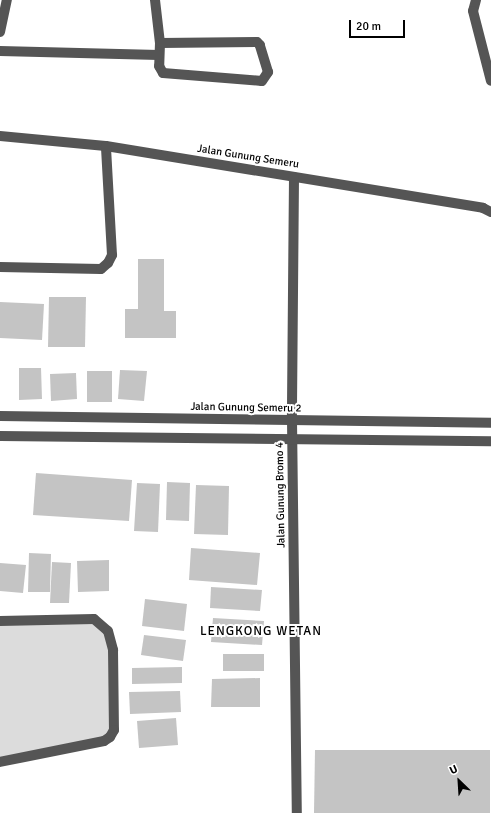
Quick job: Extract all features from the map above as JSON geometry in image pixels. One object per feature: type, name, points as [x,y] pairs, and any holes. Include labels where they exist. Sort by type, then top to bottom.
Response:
[{"type":"street","points":[[0,32],[7,0]]},
{"type":"street","points":[[155,0],[160,44],[158,66],[163,73],[262,81],[268,72],[260,45],[257,42],[160,44]]},
{"type":"street","points":[[476,0],[473,12],[491,81]]},
{"type":"street","points":[[0,51],[159,55]]},
{"type":"street","name":"Jalan Gunung Semeru","points":[[0,136],[106,146],[484,208],[491,212]]},
{"type":"street","points":[[0,267],[101,269],[108,263],[112,254],[106,146]]},
{"type":"street","name":"Jalan Gunung Bromo 4","points":[[294,177],[292,439],[297,813]]},
{"type":"street","name":"Jalan Gunung Semeru 2","points":[[0,416],[491,423]]},
{"type":"street","points":[[0,436],[491,441]]},
{"type":"street","points":[[0,621],[94,619],[108,631],[113,650],[114,730],[110,737],[104,740],[0,762]]},
{"type":"shaded area","points":[[94,619],[108,631],[110,737],[0,761],[0,621]]},
{"type":"building","points":[[138,259],[164,259],[164,311],[176,311],[176,338],[125,338],[125,309],[138,309]]},
{"type":"building","points":[[49,297],[86,297],[85,347],[48,347]]},
{"type":"building","points":[[0,302],[44,304],[42,340],[0,338]]},
{"type":"building","points":[[19,368],[41,368],[42,399],[19,400]]},
{"type":"building","points":[[120,370],[147,371],[144,401],[118,399]]},
{"type":"building","points":[[87,371],[112,371],[112,402],[87,402]]},
{"type":"building","points":[[76,373],[77,399],[51,401],[50,374]]},
{"type":"building","points":[[36,473],[132,480],[129,521],[33,515]]},
{"type":"building","points":[[167,482],[190,483],[189,521],[166,520]]},
{"type":"building","points":[[137,483],[160,484],[158,532],[134,531]]},
{"type":"building","points":[[196,485],[229,486],[228,535],[194,534]]},
{"type":"building","points":[[191,548],[260,553],[257,585],[189,580]]},
{"type":"building","points":[[29,553],[51,554],[50,592],[28,592]]},
{"type":"building","points":[[109,560],[109,591],[78,592],[77,561]]},
{"type":"building","points":[[52,562],[71,563],[69,603],[50,603]]},
{"type":"building","points":[[0,563],[26,565],[23,593],[0,591]]},
{"type":"building","points":[[211,587],[262,590],[260,611],[210,608]]},
{"type":"building","points":[[145,599],[187,604],[184,631],[142,626]]},
{"type":"building","points":[[213,618],[264,621],[262,645],[211,642]]},
{"type":"building","points":[[144,635],[186,640],[183,661],[141,655]]},
{"type":"building","points":[[223,654],[264,654],[264,671],[223,671]]},
{"type":"building","points":[[182,667],[182,683],[132,684],[132,668]]},
{"type":"building","points":[[260,678],[260,707],[211,707],[212,679]]},
{"type":"building","points":[[180,691],[181,712],[130,714],[129,692]]},
{"type":"building","points":[[176,718],[178,745],[139,748],[137,721]]},
{"type":"building","points":[[315,750],[490,750],[490,813],[314,813]]},
{"type":"district","name":"LENGKONG WETAN","points":[[261,631]]}]
